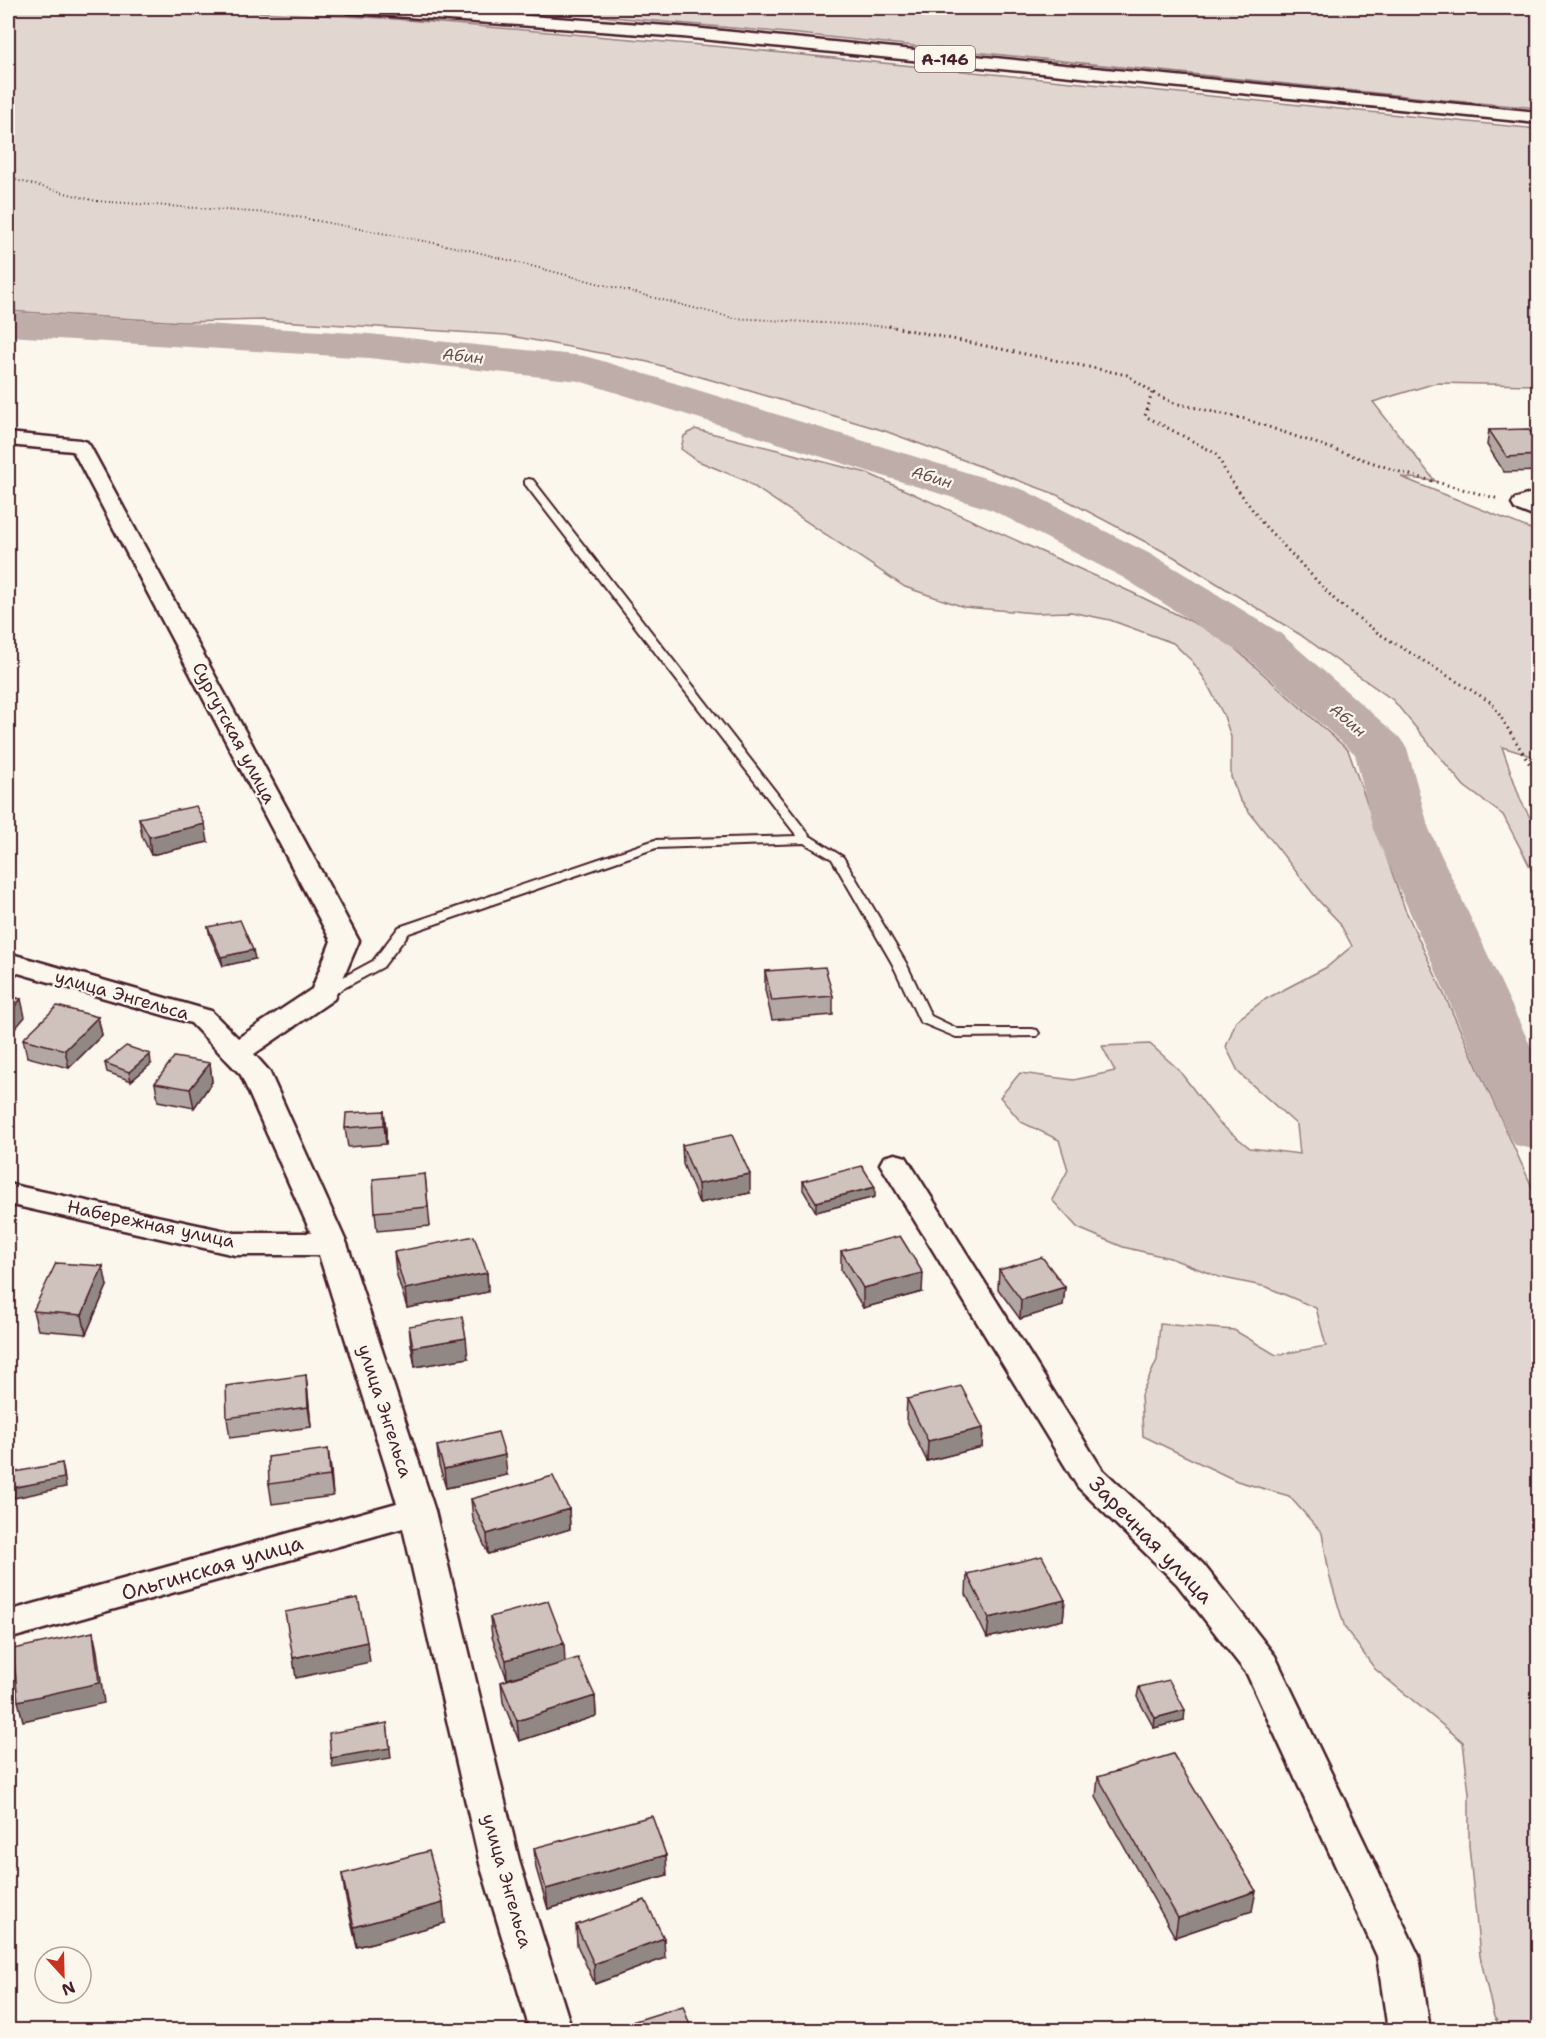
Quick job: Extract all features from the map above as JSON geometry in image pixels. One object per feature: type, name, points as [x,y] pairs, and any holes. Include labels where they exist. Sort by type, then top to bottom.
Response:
[{"type":"highway","name":"А-146","points":[[352,8],[682,32],[1539,118]]},
{"type":"street","name":"Сургутская улица","points":[[8,439],[80,446],[345,941],[324,993]]},
{"type":"street","name":"улица Энгельса","points":[[8,961],[201,1017],[254,1071],[331,1244],[417,1511],[500,1864],[551,2031]]},
{"type":"street","points":[[236,1053],[324,993]]},
{"type":"street","name":"Заречная улица","points":[[895,1164],[1090,1478],[1190,1575],[1262,1666],[1398,1956],[1409,2031]]},
{"type":"street","name":"Набережная улица","points":[[8,1194],[235,1244],[331,1244]]},
{"type":"street","name":"Ольгинская улица","points":[[8,1625],[417,1511]]},
{"type":"lane","points":[[529,482],[806,839],[837,857],[899,963],[925,1019],[957,1033],[1032,1033]]},
{"type":"lane","points":[[324,993],[378,964],[404,930],[655,844],[806,839]]},
{"type":"path","points":[[8,178],[96,201],[282,214],[465,249],[733,318],[886,325],[1127,375],[1152,393],[1174,403],[1243,418],[1329,450],[1468,492],[1533,504]]},
{"type":"path","points":[[1152,393],[1145,416],[1217,454],[1227,475],[1263,525],[1336,601],[1378,633],[1492,703],[1530,765],[1539,775]]},
{"type":"shaded area","points":[[8,8],[173,8],[383,18],[724,47],[1538,129],[1538,385],[1436,383],[1373,402],[1435,481],[1401,477],[1538,532],[1538,758],[1502,747],[1521,801],[1538,832],[1538,882],[1503,815],[1464,786],[1393,700],[1299,634],[1174,557],[1055,494],[885,431],[750,391],[648,362],[506,335],[264,320],[183,322],[8,311]]},
{"type":"shaded area","points":[[512,8],[1538,8],[1538,108],[798,34]]},
{"type":"shaded area","points":[[695,429],[867,473],[1133,593],[1221,636],[1348,750],[1405,909],[1538,1200],[1538,2030],[1503,2030],[1494,2017],[1480,1956],[1469,1846],[1469,1793],[1463,1742],[1375,1669],[1345,1628],[1330,1578],[1322,1533],[1289,1496],[1237,1481],[1143,1436],[1141,1395],[1157,1360],[1160,1324],[1234,1330],[1276,1355],[1326,1346],[1316,1308],[1267,1287],[1219,1277],[1170,1258],[1123,1247],[1078,1228],[1052,1200],[1068,1170],[1059,1140],[1021,1122],[1000,1097],[1020,1073],[1074,1080],[1115,1071],[1102,1046],[1150,1044],[1178,1069],[1219,1123],[1250,1148],[1300,1154],[1297,1125],[1239,1073],[1226,1047],[1236,1021],[1264,1000],[1327,967],[1352,946],[1339,922],[1319,901],[1240,800],[1231,777],[1231,737],[1224,716],[1204,678],[1192,661],[1173,643],[1110,620],[1071,612],[1035,613],[964,607],[905,587],[744,480],[698,461],[681,449],[684,436]]},
{"type":"building","points":[[1528,429],[1539,443],[1539,455],[1507,457],[1489,430]]},
{"type":"building","points":[[196,806],[205,824],[149,837],[139,818]]},
{"type":"building","points":[[240,920],[253,950],[221,957],[208,927]]},
{"type":"building","points":[[825,967],[833,996],[772,1001],[765,971]]},
{"type":"building","points":[[8,996],[21,999],[8,1014]]},
{"type":"building","points":[[57,1006],[98,1017],[65,1050],[23,1039]]},
{"type":"building","points":[[126,1046],[150,1054],[129,1072],[105,1063]]},
{"type":"building","points":[[174,1057],[210,1063],[190,1089],[155,1083]]},
{"type":"building","points":[[384,1111],[384,1125],[345,1128],[346,1113]]},
{"type":"building","points":[[732,1135],[750,1174],[698,1184],[682,1145]]},
{"type":"building","points":[[862,1166],[875,1187],[816,1202],[803,1181]]},
{"type":"building","points":[[425,1174],[428,1207],[375,1212],[373,1179]]},
{"type":"building","points":[[474,1236],[487,1273],[405,1289],[394,1252]]},
{"type":"building","points":[[900,1236],[923,1273],[863,1288],[841,1251]]},
{"type":"building","points":[[1042,1257],[1065,1287],[1021,1300],[999,1270]]},
{"type":"building","points":[[56,1263],[103,1266],[82,1315],[33,1311]]},
{"type":"building","points":[[462,1317],[466,1338],[413,1347],[409,1326]]},
{"type":"building","points":[[306,1375],[308,1407],[227,1418],[226,1386]]},
{"type":"building","points":[[961,1386],[983,1428],[928,1441],[907,1399]]},
{"type":"building","points":[[498,1432],[505,1455],[444,1469],[437,1446]]},
{"type":"building","points":[[328,1449],[330,1476],[269,1484],[268,1457]]},
{"type":"building","points":[[62,1463],[64,1478],[11,1488],[10,1473]]},
{"type":"building","points":[[553,1476],[569,1509],[487,1534],[471,1499]]},
{"type":"building","points":[[1042,1556],[1065,1600],[989,1618],[967,1574]]},
{"type":"building","points":[[358,1598],[367,1642],[293,1658],[285,1612]]},
{"type":"building","points":[[548,1601],[564,1643],[506,1660],[490,1617]]},
{"type":"building","points":[[93,1632],[99,1683],[18,1701],[13,1649]]},
{"type":"building","points":[[578,1658],[595,1696],[517,1721],[501,1682]]},
{"type":"building","points":[[1169,1680],[1185,1710],[1155,1718],[1139,1687]]},
{"type":"building","points":[[387,1723],[390,1748],[331,1758],[329,1733]]},
{"type":"building","points":[[1173,1754],[1256,1891],[1178,1918],[1098,1777]]},
{"type":"building","points":[[652,1816],[666,1855],[546,1889],[534,1848]]},
{"type":"building","points":[[429,1851],[443,1903],[354,1927],[342,1874]]},
{"type":"building","points":[[645,1900],[664,1938],[594,1964],[576,1925]]},
{"type":"building","points":[[683,2006],[692,2031],[621,2031],[619,2026]]},
{"type":"waterway","name":"Абин","points":[[8,324],[369,346],[584,369],[1008,500],[1141,568],[1262,644],[1380,748],[1401,829],[1538,1130]]}]
